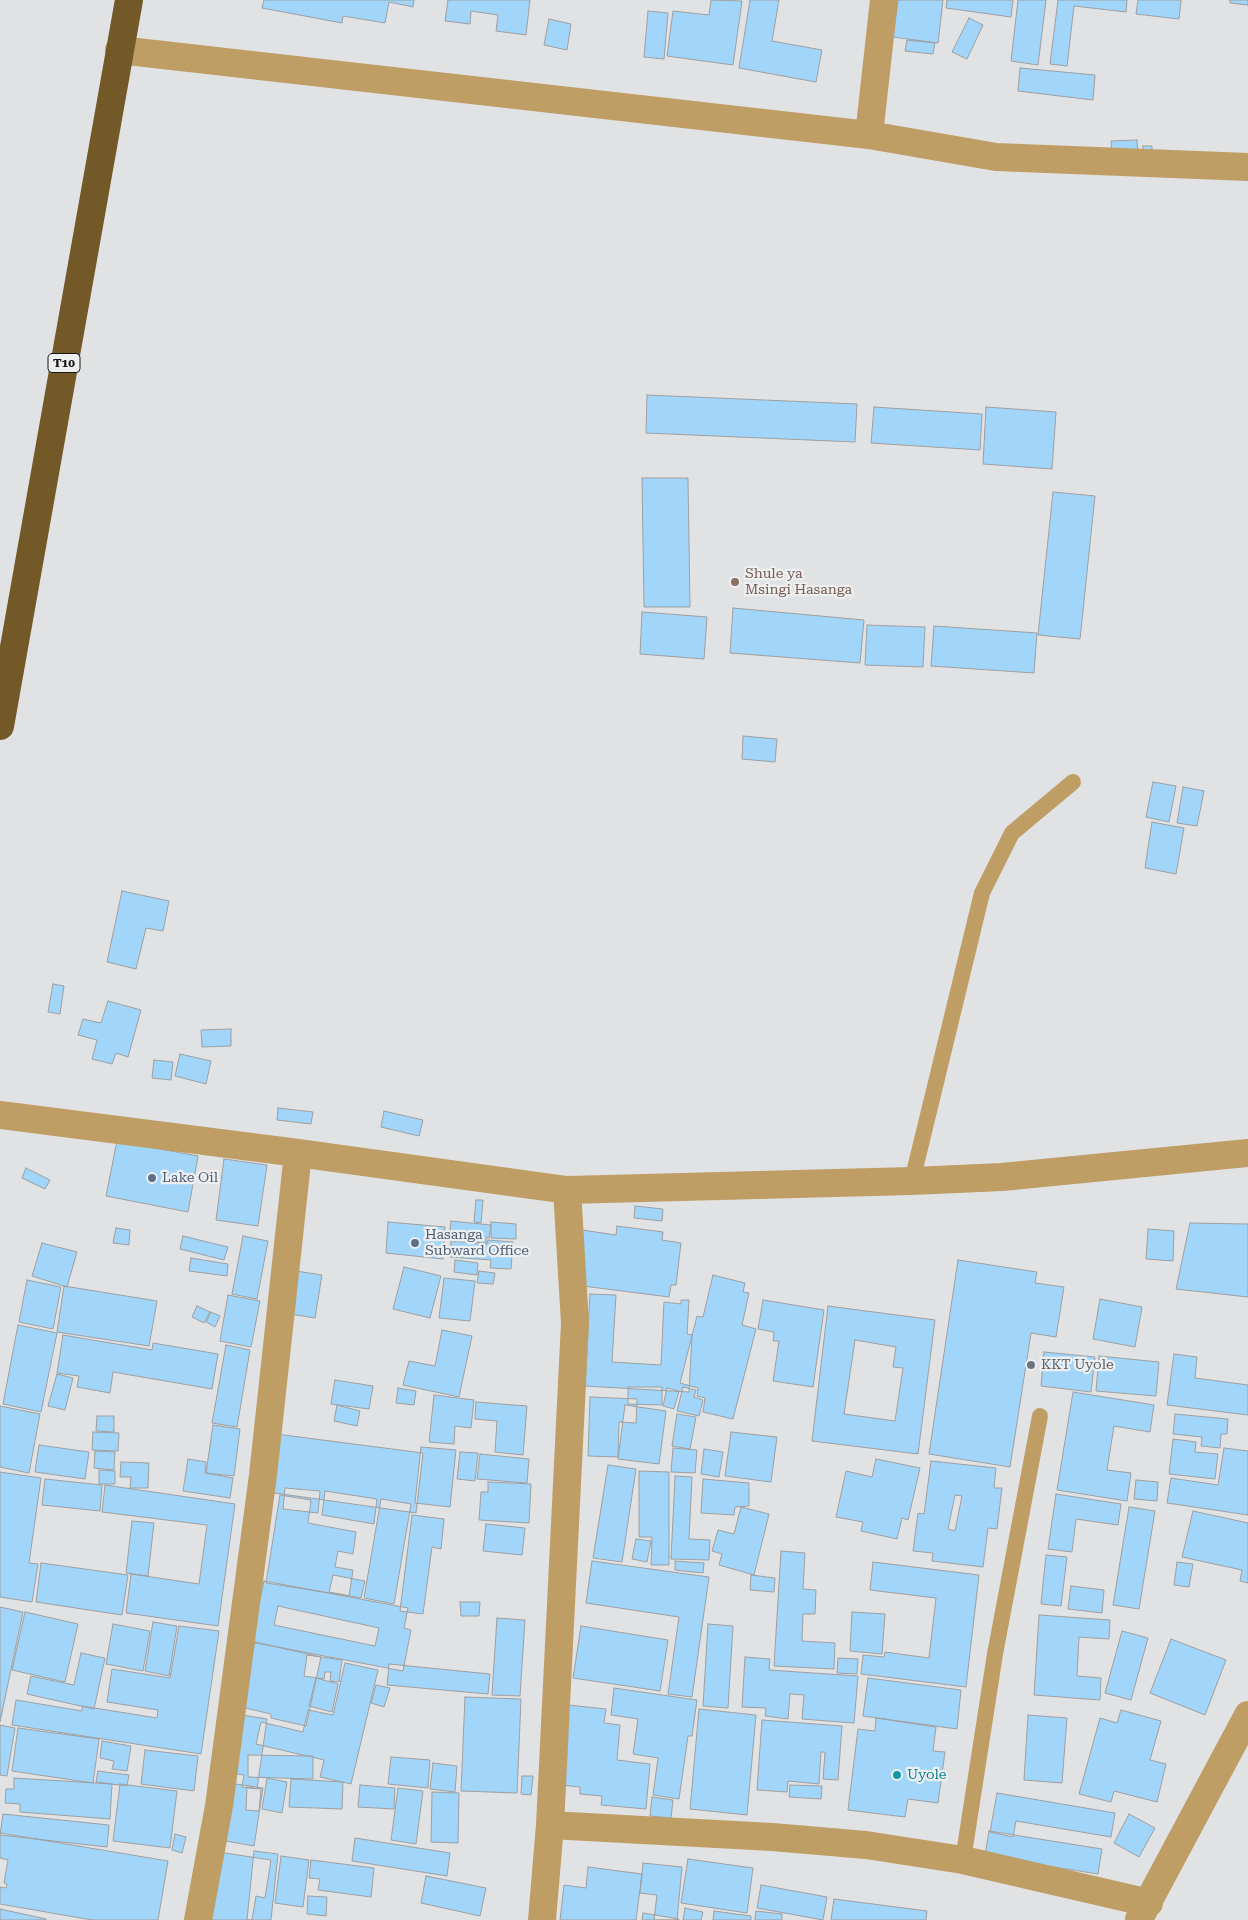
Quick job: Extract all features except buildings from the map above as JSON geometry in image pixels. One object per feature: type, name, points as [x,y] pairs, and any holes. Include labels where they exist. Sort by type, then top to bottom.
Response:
[{"type":"highway","name":"T10","points":[[0,726],[129,0]]},
{"type":"street","points":[[869,135],[884,0]]},
{"type":"street","points":[[119,50],[869,135],[996,157],[1248,167]]},
{"type":"street","points":[[0,1114],[567,1190],[1002,1177],[1248,1153]]},
{"type":"street","points":[[198,1920],[220,1806],[256,1524],[298,1153]]},
{"type":"street","points":[[542,1920],[550,1825],[576,1323],[567,1190]]},
{"type":"street","points":[[550,1825],[772,1837],[866,1845],[963,1860],[1143,1912],[1248,1715]]},
{"type":"lane","points":[[912,1181],[982,893],[1012,833],[1072,782]]},
{"type":"lane","points":[[963,1860],[994,1654],[1040,1416]]},
{"type":"place","name":"Shule ya Msingi Hasanga","points":[[735,582]]},
{"type":"place","name":"Lake Oil","points":[[152,1178]]},
{"type":"place","name":"Hasanga Subward Office","points":[[415,1243]]},
{"type":"place","name":"KKT Uyole","points":[[1031,1365]]},
{"type":"place","name":"Uyole","points":[[897,1775]]}]
